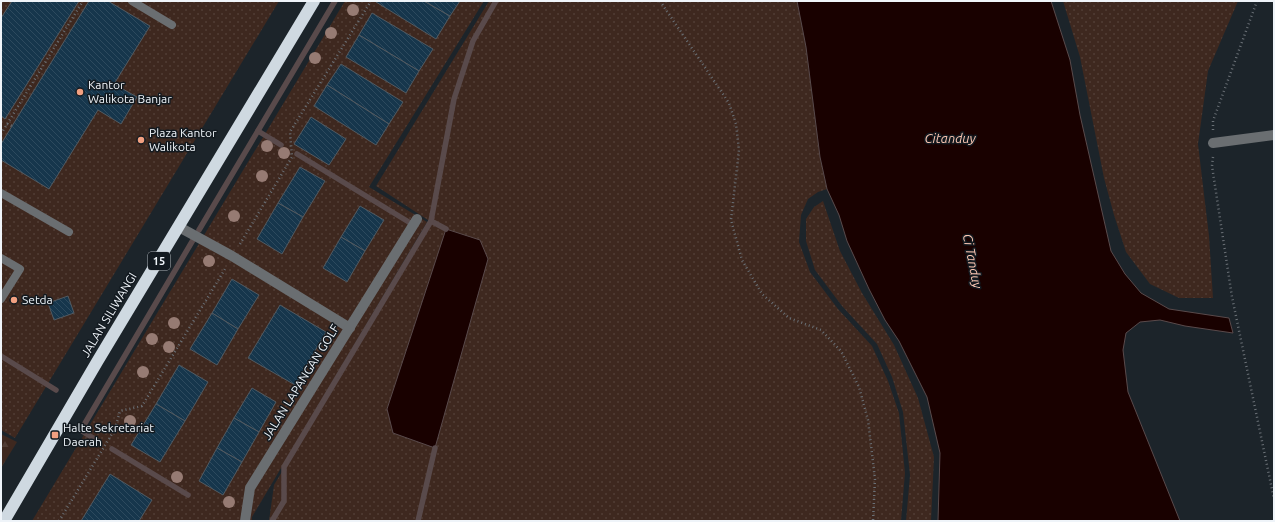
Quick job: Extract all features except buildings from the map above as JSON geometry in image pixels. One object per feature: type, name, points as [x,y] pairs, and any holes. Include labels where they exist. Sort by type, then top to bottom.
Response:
[{"type":"highway","name":"JALAN SILIWANGI","points":[[4,521],[97,362],[314,1]]},
{"type":"street","points":[[1213,143],[1274,135]]},
{"type":"street","points":[[350,328],[417,219]]},
{"type":"street","name":"JALAN LAPANGAN GOLF","points":[[179,226],[239,260],[350,328],[250,488],[245,521]]},
{"type":"lane","points":[[132,1],[172,25]]},
{"type":"lane","points":[[2,195],[69,232]]},
{"type":"lane","points":[[1,258],[20,269],[1,299]]},
{"type":"path","points":[[1,134],[47,55],[83,1]]},
{"type":"path","points":[[660,1],[729,103],[736,124],[739,150],[730,220],[742,260],[762,294],[789,318],[821,330],[841,351],[859,387],[868,420],[875,479],[873,521]]},
{"type":"path","points":[[1257,1],[1213,121],[1212,166],[1232,297],[1274,498]]},
{"type":"path","points":[[7,124],[12,126]]},
{"type":"green space","points":[[1,1],[279,1],[15,438],[1,430]]},
{"type":"green space","points":[[345,1],[484,1],[369,187],[427,222],[252,517],[252,521],[32,521]]},
{"type":"green space","points":[[489,1],[797,1],[806,47],[820,157],[827,189],[818,192],[808,199],[801,215],[799,242],[810,272],[838,309],[872,346],[888,381],[899,413],[905,473],[901,521],[269,521],[274,485],[431,222],[376,186]]},
{"type":"green space","points":[[1063,1],[1238,1],[1208,71],[1198,144],[1209,236],[1213,298],[1179,298],[1150,284],[1126,252],[1104,178],[1080,57]]},
{"type":"green space","points":[[823,201],[840,251],[862,293],[894,345],[918,398],[934,457],[931,521],[906,521],[910,475],[903,412],[892,377],[877,344],[842,306],[815,270],[806,241],[806,219],[814,207]]},
{"type":"green space","points":[[1,434],[17,442],[1,468]]},
{"type":"water","name":"Citanduy","points":[[797,1],[1051,1],[1070,60],[1080,115],[1111,251],[1125,274],[1141,293],[1169,309],[1229,318],[1233,333],[1185,326],[1160,320],[1140,322],[1126,333],[1123,350],[1128,392],[1180,521],[938,521],[940,453],[927,397],[899,341],[885,320],[869,289],[847,241],[839,215],[827,189],[820,157],[806,47]]},
{"type":"water","points":[[446,229],[480,240],[488,259],[435,448],[393,433],[387,409]]},
{"type":"waterway","points":[[199,230],[335,1]]},
{"type":"waterway","points":[[272,521],[284,501],[284,467],[431,221],[454,99],[473,41],[496,1]]},
{"type":"waterway","points":[[258,131],[281,145]]},
{"type":"waterway","points":[[297,154],[412,224]]},
{"type":"waterway","points":[[431,221],[446,229]]},
{"type":"waterway","points":[[81,430],[193,240]]},
{"type":"waterway","points":[[1,356],[56,390]]},
{"type":"waterway","points":[[77,428],[98,441]]},
{"type":"waterway","points":[[418,521],[435,448]]},
{"type":"waterway","points":[[112,449],[188,495]]},
{"type":"place","name":"Kantor Walikota Banjar","points":[[80,92]]},
{"type":"place","name":"Plaza Kantor Walikota","points":[[141,140]]},
{"type":"place","name":"Setda","points":[[14,300]]},
{"type":"place","name":"Halte Sekretariat Daerah","points":[[55,435]]},
{"type":"water label","name":"Ci Tanduy","points":[[973,261]]}]
